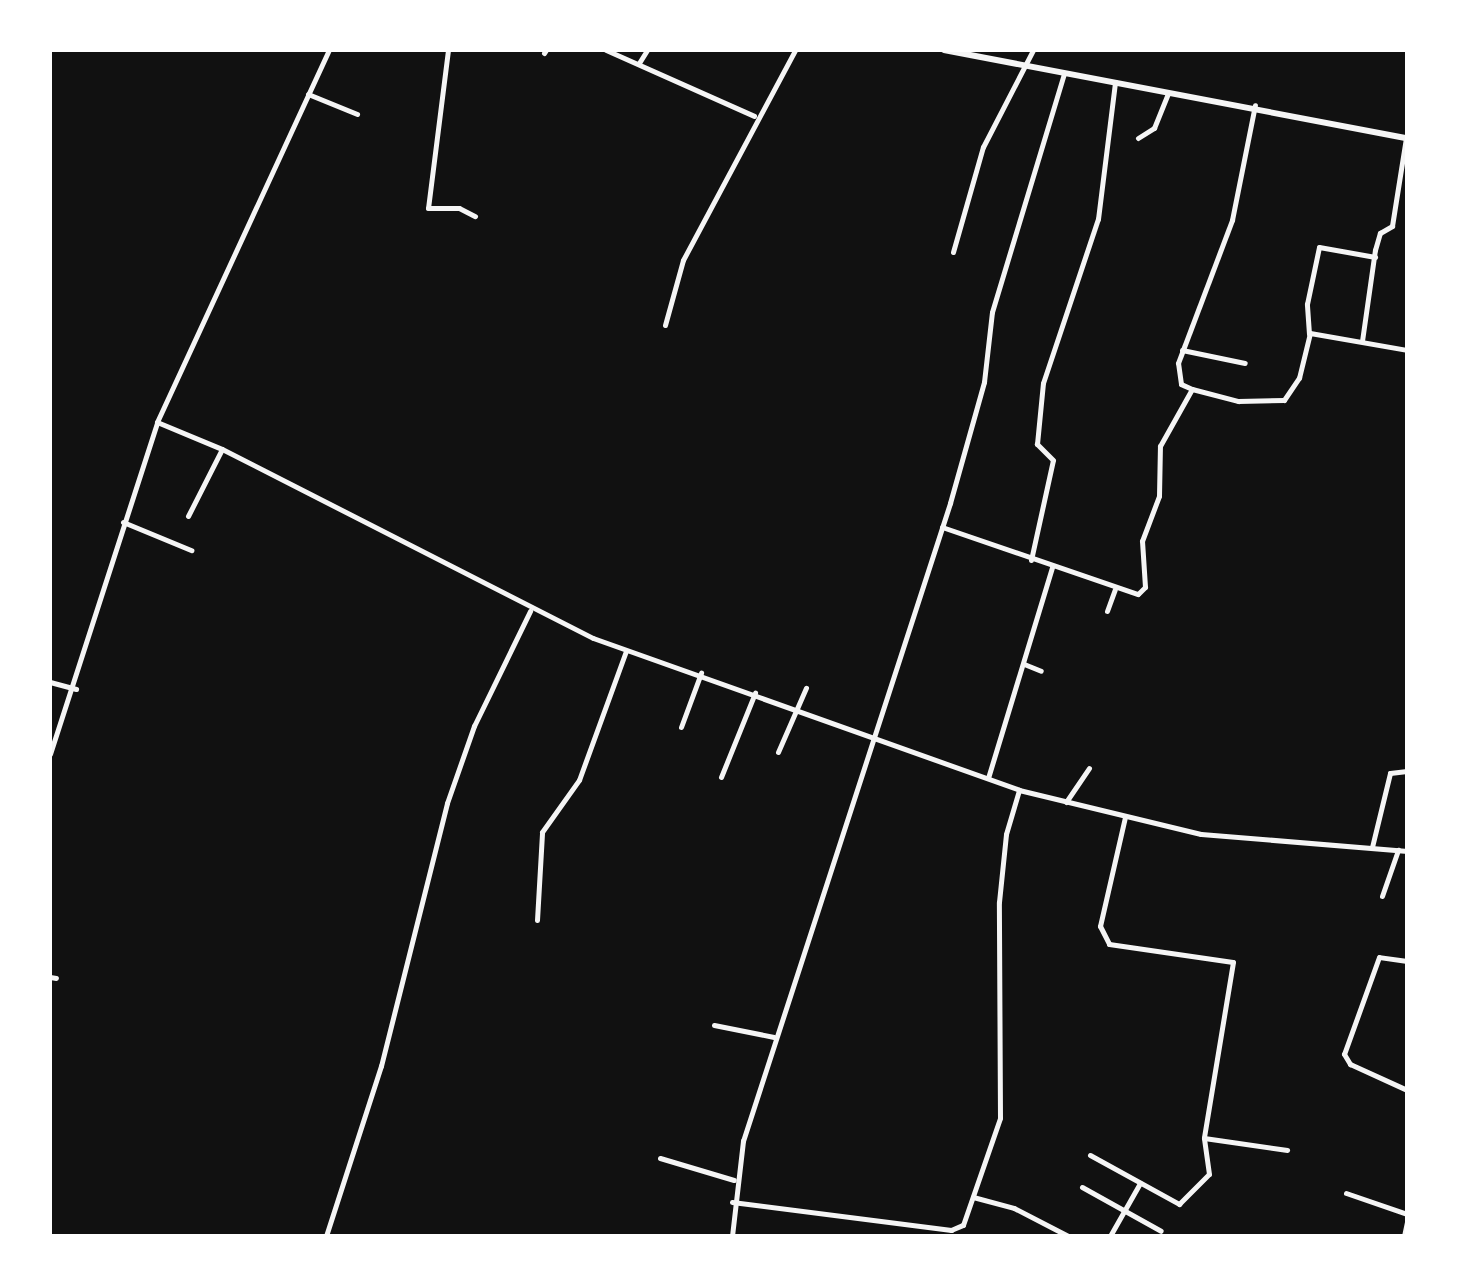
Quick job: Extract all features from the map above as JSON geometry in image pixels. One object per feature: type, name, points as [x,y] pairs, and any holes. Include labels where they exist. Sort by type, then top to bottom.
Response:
[{"type":"main road","points":[[944,50],[1255,105],[1406,138]]},
{"type":"street","points":[[50,754],[76,689],[123,522],[157,422],[329,50]]},
{"type":"street","points":[[448,50],[428,208],[459,208],[475,216]]},
{"type":"street","points":[[606,50],[756,116]]},
{"type":"street","points":[[639,63],[647,50]]},
{"type":"street","points":[[665,326],[683,260],[794,50]]},
{"type":"street","points":[[953,252],[983,147],[1033,50]]},
{"type":"street","points":[[732,1236],[734,1180],[774,1037],[878,738],[942,527],[984,382],[992,312],[1064,74]]},
{"type":"street","points":[[1031,561],[1053,460],[1037,444],[1043,383],[1098,220],[1115,82]]},
{"type":"street","points":[[1138,138],[1154,128],[1169,90]]},
{"type":"street","points":[[308,94],[357,114]]},
{"type":"street","points":[[1255,105],[1232,220],[1182,350],[1177,374],[1192,389],[1238,401],[1284,400],[1299,378],[1309,334],[1307,304],[1319,247],[1374,256]]},
{"type":"street","points":[[1362,340],[1374,256],[1380,233],[1392,226],[1406,138]]},
{"type":"street","points":[[1309,334],[1407,350]]},
{"type":"street","points":[[1182,350],[1245,363]]},
{"type":"street","points":[[942,527],[1031,561],[1138,594],[1145,587],[1140,558],[1158,496],[1160,446],[1192,389]]},
{"type":"street","points":[[157,422],[222,448],[530,611],[626,651],[701,674],[1019,790],[1134,820],[1292,846],[1372,847],[1407,852]]},
{"type":"street","points":[[188,516],[222,448]]},
{"type":"street","points":[[123,522],[191,550]]},
{"type":"street","points":[[988,778],[1052,568]]},
{"type":"street","points":[[1107,611],[1115,589]]},
{"type":"street","points":[[326,1236],[381,1066],[447,803],[474,726],[530,611]]},
{"type":"street","points":[[537,920],[542,832],[578,780],[626,651]]},
{"type":"street","points":[[1024,664],[1041,670]]},
{"type":"street","points":[[681,727],[701,674]]},
{"type":"street","points":[[50,682],[76,689]]},
{"type":"street","points":[[778,752],[806,688]]},
{"type":"street","points":[[721,777],[754,693]]},
{"type":"street","points":[[1066,802],[1090,768]]},
{"type":"street","points":[[1372,847],[1390,773],[1407,771]]},
{"type":"street","points":[[732,1202],[952,1230],[962,1224],[1000,1118],[999,902],[1006,834],[1019,790]]},
{"type":"street","points":[[1090,1155],[1179,1204],[1198,1191],[1209,1174],[1204,1138],[1233,962],[1109,944],[1100,926],[1125,817]]},
{"type":"street","points":[[1382,896],[1398,850]]},
{"type":"street","points":[[1407,960],[1379,956],[1344,1054],[1350,1064],[1407,1090]]},
{"type":"street","points":[[714,1025],[774,1037]]},
{"type":"street","points":[[1204,1138],[1288,1150]]},
{"type":"street","points":[[660,1158],[734,1180]]},
{"type":"street","points":[[1110,1236],[1140,1184]]},
{"type":"street","points":[[1082,1187],[1161,1232]]},
{"type":"street","points":[[1346,1193],[1407,1214]]},
{"type":"street","points":[[973,1197],[1014,1208],[1068,1236]]},
{"type":"street","points":[[1404,1236],[1407,1222]]}]
